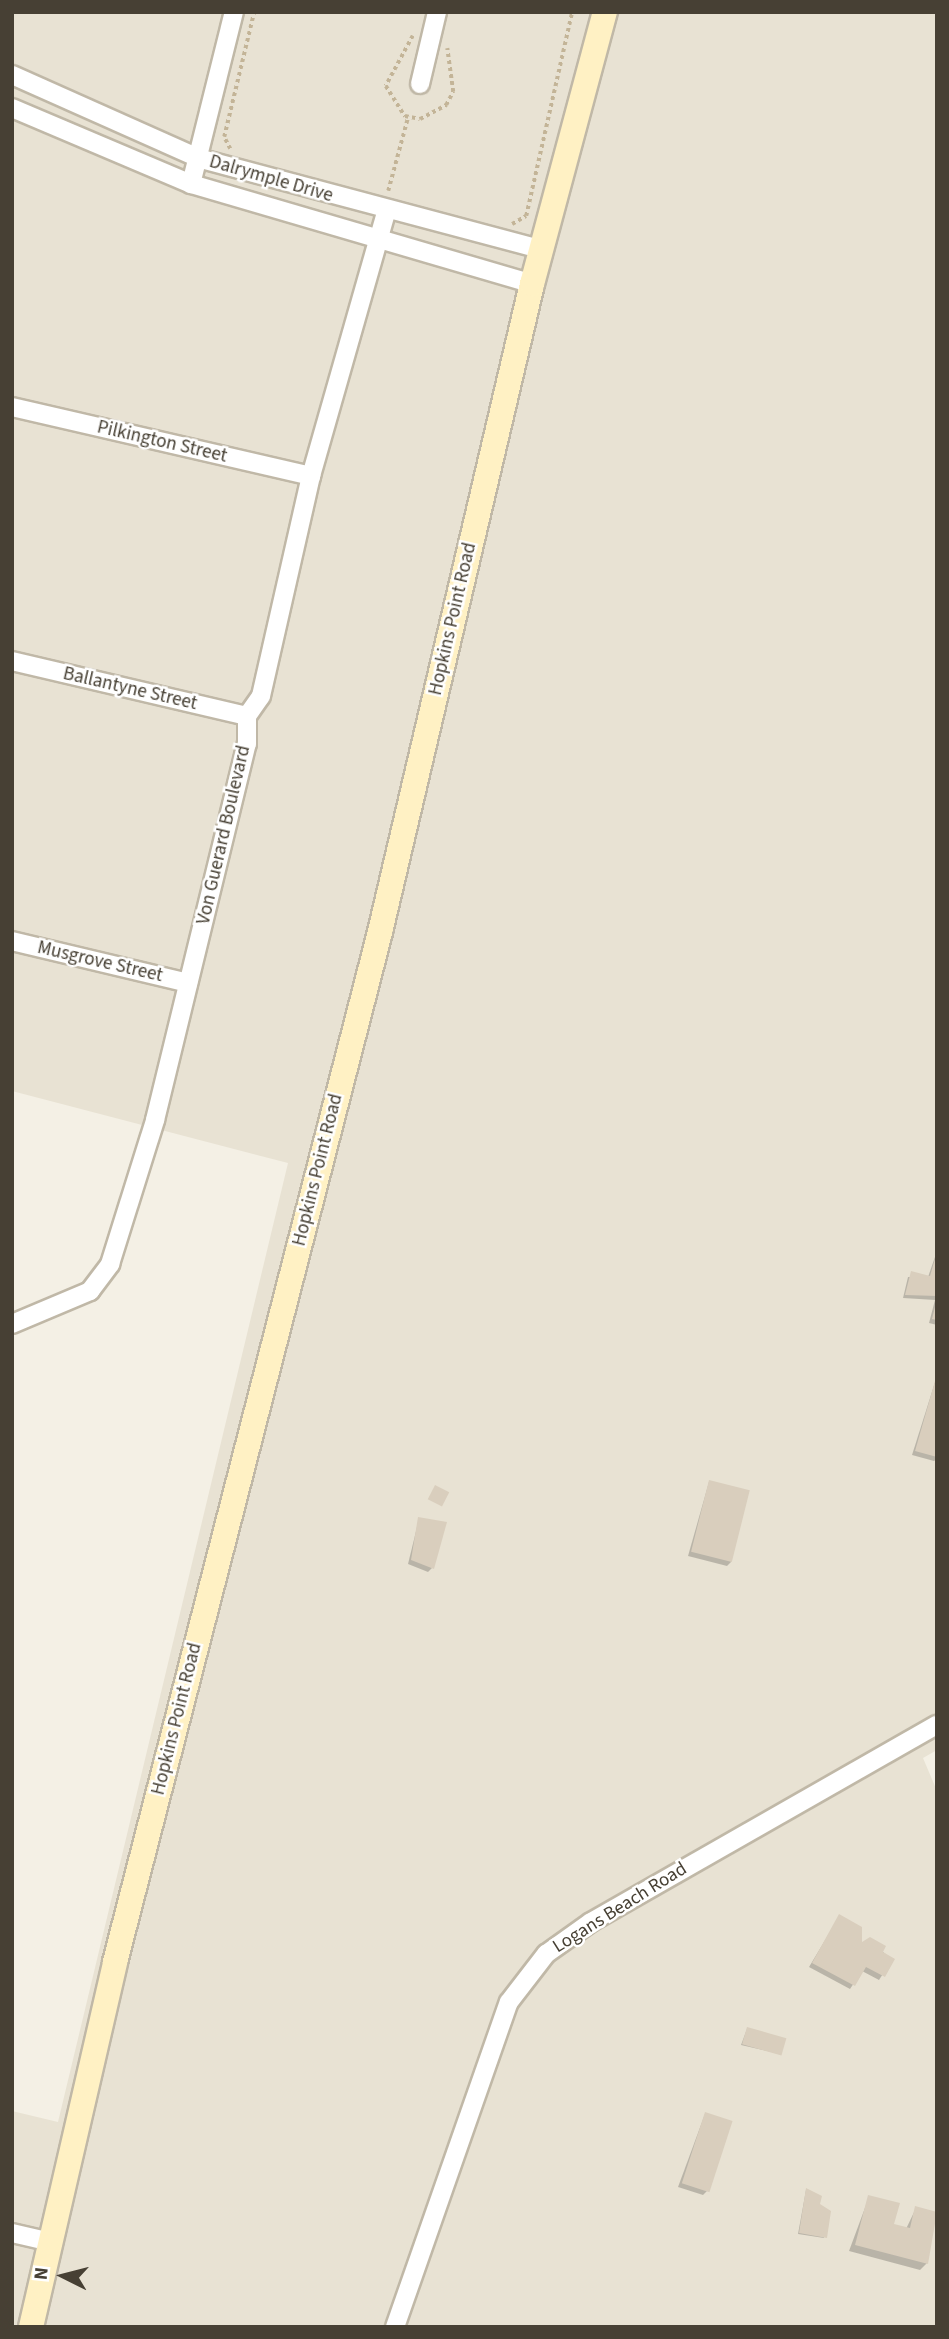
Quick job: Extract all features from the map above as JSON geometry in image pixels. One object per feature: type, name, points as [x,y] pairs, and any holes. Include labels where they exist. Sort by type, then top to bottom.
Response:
[{"type":"street","points":[[191,184],[234,12]]},
{"type":"street","points":[[420,84],[437,12]]},
{"type":"street","name":"Hopkins Point Road","points":[[31,2327],[118,1949],[380,932],[540,249],[605,12]]},
{"type":"street","name":"Dalrymple Drive","points":[[12,75],[198,158],[386,212],[540,249]]},
{"type":"street","name":"Dalrymple Drive","points":[[12,108],[191,184],[376,243],[532,284]]},
{"type":"street","name":"Von Guerard Boulevard","points":[[12,1324],[90,1291],[110,1264],[188,983],[247,744],[247,716],[261,696],[311,476],[386,212]]},
{"type":"street","name":"Pilkington Street","points":[[12,407],[311,476]]},
{"type":"street","name":"Ballantyne Street","points":[[12,662],[247,716]]},
{"type":"street","name":"Musgrove Street","points":[[12,941],[188,983]]},
{"type":"street","name":"Logans Beach Road","points":[[395,2327],[509,2002],[546,1954],[591,1922],[937,1725]]},
{"type":"street","points":[[12,2233],[51,2242]]},
{"type":"path","points":[[244,155],[232,152],[224,137],[254,12]]},
{"type":"path","points":[[507,227],[526,216],[572,12]]},
{"type":"path","points":[[376,194],[387,197],[401,156],[399,132],[408,117]]},
{"type":"shaded area","points":[[12,12],[937,12],[937,1750],[923,1758],[937,1791],[937,2327],[12,2327],[12,2111],[58,2122],[288,1163],[12,1091]]},
{"type":"building","points":[[937,1252],[937,1296],[905,1295],[911,1271],[930,1276]]},
{"type":"building","points":[[937,1303],[937,1320],[932,1319]]},
{"type":"building","points":[[937,1374],[937,1457],[915,1451]]},
{"type":"building","points":[[709,1480],[750,1490],[732,1562],[691,1552]]},
{"type":"building","points":[[435,1485],[449,1492],[442,1507],[428,1499]]},
{"type":"building","points":[[418,1517],[447,1522],[434,1569],[411,1560]]},
{"type":"building","points":[[839,1914],[862,1927],[862,1942],[870,1937],[886,1946],[883,1952],[895,1959],[885,1977],[866,1967],[855,1986],[812,1963]]},
{"type":"building","points":[[747,2027],[786,2038],[781,2056],[742,2044]]},
{"type":"building","points":[[705,2112],[733,2121],[709,2192],[682,2183]]},
{"type":"building","points":[[806,2188],[822,2196],[820,2204],[831,2211],[827,2238],[799,2233]]},
{"type":"building","points":[[868,2195],[900,2203],[894,2224],[910,2228],[915,2206],[937,2212],[928,2264],[855,2245]]}]
